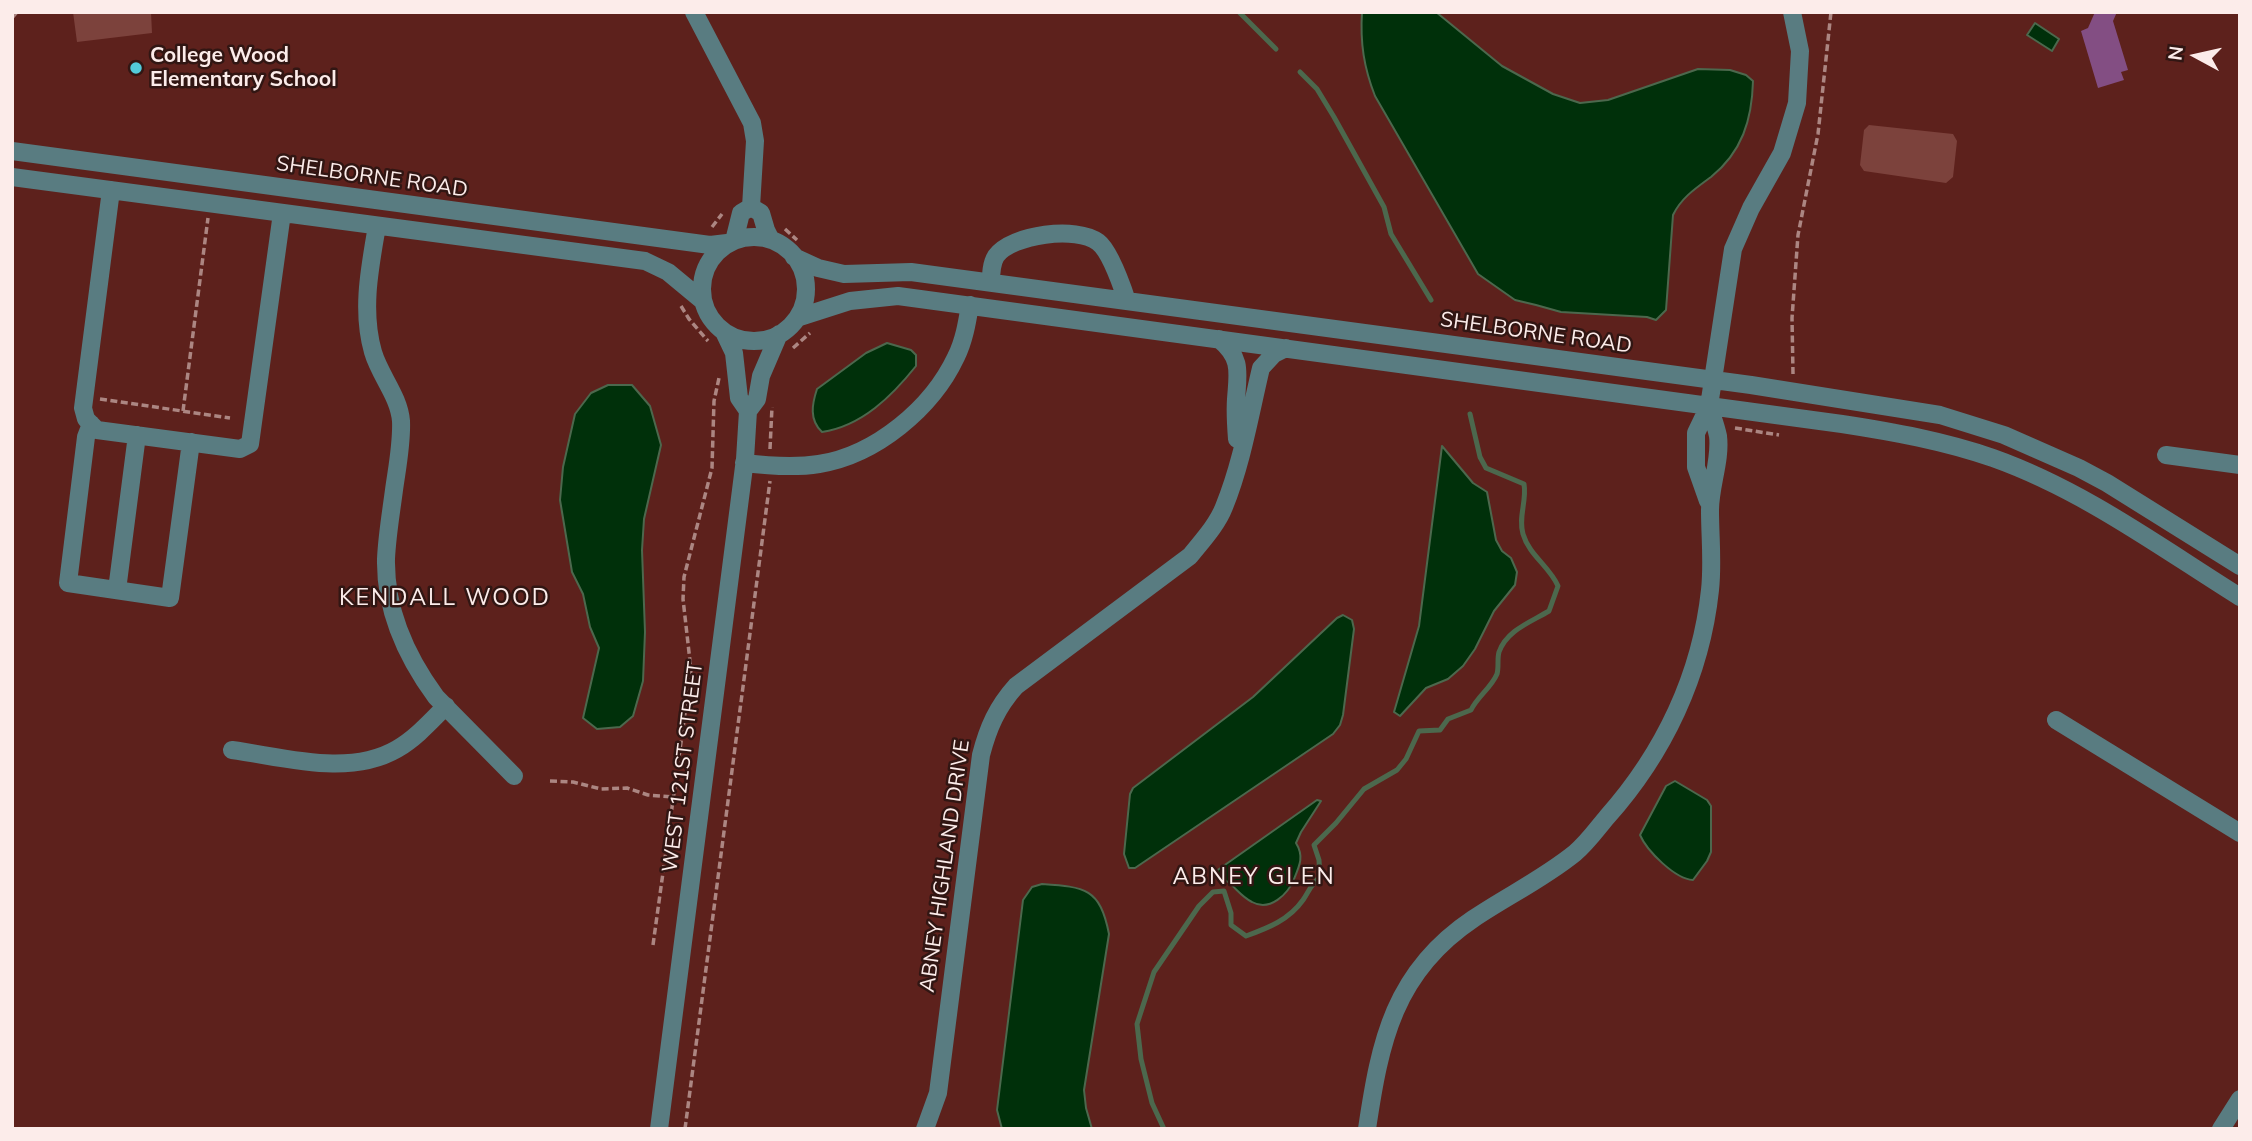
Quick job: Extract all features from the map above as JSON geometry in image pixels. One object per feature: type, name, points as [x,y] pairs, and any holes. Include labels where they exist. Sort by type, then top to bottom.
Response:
[{"type":"street","points":[[694,12],[752,123],[755,141],[751,207]]},
{"type":"street","points":[[1367,1129],[1376,1068],[1385,1032],[1398,1001],[1423,966],[1447,939],[1472,919],[1544,876],[1578,850],[1637,782],[1653,759],[1685,695],[1703,635],[1710,588],[1713,553],[1710,508],[1718,438],[1711,392],[1734,249],[1751,208],[1782,153],[1797,103],[1800,51],[1792,12]]},
{"type":"street","name":"SHELBORNE ROAD","points":[[12,151],[710,245],[731,242]]},
{"type":"street","points":[[12,177],[645,261],[668,272],[703,300]]},
{"type":"street","points":[[111,190],[83,408],[97,430],[240,449],[250,444],[282,213]]},
{"type":"street","points":[[751,207],[761,213],[771,240]]},
{"type":"street","points":[[731,242],[741,213],[751,207]]},
{"type":"street","points":[[377,226],[368,281],[368,329],[374,355],[390,388],[401,421],[386,559],[395,622],[426,683],[514,776]]},
{"type":"street","points":[[991,283],[995,258],[1003,249],[1039,235],[1074,234],[1097,241],[1102,246],[1127,301]]},
{"type":"street","points":[[757,237],[771,240],[780,244],[794,257],[804,277],[806,290],[797,318],[779,334],[758,341],[718,338],[714,322],[703,300],[705,271],[713,257],[731,242],[757,237]]},
{"type":"street","name":"SHELBORNE ROAD","points":[[794,257],[818,268],[844,274],[911,272],[1127,301],[1711,392],[1918,436],[1995,459],[2049,482],[2098,507],[2237,590]]},
{"type":"street","name":"SHELBORNE ROAD","points":[[797,318],[849,301],[898,296],[1286,348],[1711,392],[1918,410],[2004,435],[2107,483],[2240,566]]},
{"type":"street","points":[[744,463],[822,464],[863,448],[896,429],[924,402],[947,374],[962,343],[970,305]]},
{"type":"street","name":"WEST 121ST STREET","points":[[659,1129],[744,463],[748,411],[757,399],[761,376],[779,334]]},
{"type":"street","name":"WEST 121ST STREET","points":[[718,338],[734,353],[740,398],[748,411]]},
{"type":"street","name":"ABNEY HIGHLAND DRIVE","points":[[1219,338],[1231,348],[1239,373],[1236,403],[1237,463]]},
{"type":"street","name":"ABNEY HIGHLAND DRIVE","points":[[925,1129],[939,1093],[981,755],[987,730],[1003,701],[1016,686],[1190,556],[1210,531],[1224,508],[1261,368],[1274,354],[1286,348]]},
{"type":"street","points":[[91,424],[86,437],[68,583],[170,598],[191,442]]},
{"type":"street","points":[[117,590],[137,435]]},
{"type":"street","points":[[2166,455],[2240,465]]},
{"type":"street","points":[[232,750],[328,764],[370,760],[398,749],[446,706]]},
{"type":"street","points":[[2056,720],[2240,833]]},
{"type":"street","points":[[2221,1129],[2240,1099]]},
{"type":"path","points":[[12,18],[17,12]]},
{"type":"path","points":[[1793,374],[1798,234],[1818,134],[1831,12]]},
{"type":"path","points":[[706,230],[712,228],[726,206]]},
{"type":"path","points":[[183,411],[208,218]]},
{"type":"path","points":[[676,298],[689,319],[718,338]]},
{"type":"path","points":[[790,351],[816,328]]},
{"type":"path","points":[[653,945],[691,670],[683,599],[684,576],[712,468],[714,401],[719,377]]},
{"type":"path","points":[[100,399],[230,418]]},
{"type":"path","points":[[685,1129],[752,606],[770,488],[773,402]]},
{"type":"path","points":[[1741,430],[1783,435]]},
{"type":"path","points":[[551,781],[573,782],[601,789],[627,788],[648,795],[673,797]]},
{"type":"shaded area","points":[[73,12],[151,12],[152,33],[77,42]]},
{"type":"shaded area","points":[[1362,12],[1436,12],[1502,66],[1553,94],[1580,103],[1608,100],[1698,69],[1730,70],[1746,75],[1753,81],[1747,122],[1738,146],[1722,167],[1685,198],[1673,215],[1666,310],[1656,320],[1647,317],[1561,312],[1515,300],[1478,274],[1375,96],[1364,55]]},
{"type":"shaded area","points":[[2035,23],[2059,39],[2052,51],[2027,35]]},
{"type":"shaded area","points":[[1869,125],[1953,134],[1957,141],[1953,177],[1946,183],[1864,171],[1860,165],[1864,130]]},
{"type":"shaded area","points":[[887,343],[911,350],[916,355],[916,366],[875,408],[837,429],[822,432],[815,422],[813,412],[817,389],[866,353]]},
{"type":"shaded area","points":[[608,385],[632,385],[650,406],[661,445],[644,519],[643,681],[633,716],[620,727],[597,729],[583,718],[599,648],[590,627],[583,594],[572,572],[560,500],[563,467],[575,414],[591,393]]},
{"type":"shaded area","points":[[1442,446],[1473,483],[1487,492],[1496,540],[1502,551],[1511,558],[1517,572],[1515,585],[1494,611],[1475,649],[1463,666],[1448,679],[1426,688],[1400,716],[1394,712],[1419,626]]},
{"type":"shaded area","points":[[1343,615],[1352,620],[1354,629],[1343,715],[1333,734],[1135,868],[1129,868],[1124,854],[1130,794],[1133,788],[1253,697]]},
{"type":"shaded area","points":[[1675,781],[1707,800],[1711,806],[1711,852],[1693,880],[1678,875],[1662,863],[1640,835],[1666,786]]},
{"type":"shaded area","points":[[1317,800],[1321,801],[1296,843],[1300,856],[1296,874],[1291,885],[1278,900],[1265,905],[1252,902],[1225,880],[1212,874]]},
{"type":"shaded area","points":[[1042,884],[1080,889],[1088,893],[1101,907],[1109,934],[1084,1090],[1092,1129],[1002,1129],[997,1110],[1023,900],[1032,887]]},
{"type":"building","points":[[2095,12],[2117,12],[2113,21],[2128,70],[2121,72],[2124,80],[2098,88],[2081,31],[2088,28]]},
{"type":"waterway","points":[[1239,12],[1276,49]]},
{"type":"waterway","points":[[1300,72],[1317,89],[1334,117],[1384,207],[1391,234],[1431,300]]},
{"type":"waterway","points":[[1164,1129],[1152,1103],[1141,1059],[1137,1024],[1154,972],[1199,906],[1213,892],[1224,891],[1231,913],[1231,925],[1246,936],[1291,913],[1320,877],[1319,860],[1314,845],[1364,789],[1397,770],[1406,759],[1419,731],[1440,730],[1448,719],[1471,710],[1497,674],[1499,652],[1503,644],[1520,627],[1549,611],[1558,586],[1523,534],[1521,521],[1524,484],[1486,468],[1480,457],[1470,414]]},
{"type":"place","name":"College Wood Elementary School","points":[[136,68]]},
{"type":"district","name":"KENDALL WOOD","points":[[445,598]]},
{"type":"district","name":"ABNEY GLEN","points":[[1254,877]]}]
